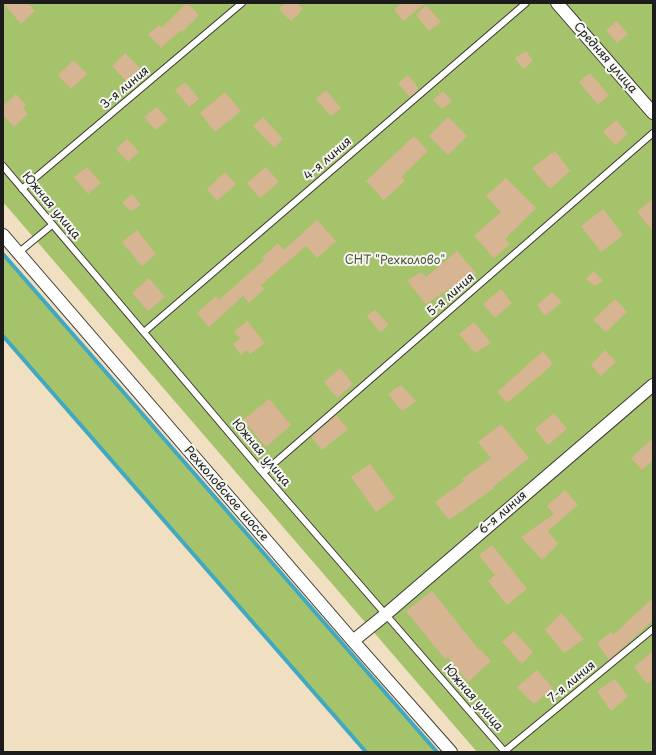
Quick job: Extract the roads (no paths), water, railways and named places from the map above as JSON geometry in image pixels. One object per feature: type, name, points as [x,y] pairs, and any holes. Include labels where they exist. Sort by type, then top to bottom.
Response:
[{"type":"street","name":"Средняя улица","points":[[557,3],[653,112]]},
{"type":"street","name":"Рехколовское шоссе","points":[[3,235],[353,641],[451,752]]},
{"type":"street","name":"6-я линия","points":[[353,641],[653,385]]},
{"type":"lane","name":"3-я линия","points":[[22,189],[242,3]]},
{"type":"lane","name":"4-я линия","points":[[144,332],[526,3]]},
{"type":"lane","name":"5-я линия","points":[[263,473],[653,133]]},
{"type":"lane","name":"Южная улица","points":[[3,166],[263,473],[505,752]]},
{"type":"lane","points":[[18,253],[52,225]]},
{"type":"lane","name":"7-я линия","points":[[505,752],[653,629]]},
{"type":"waterway","points":[[3,254],[437,752]]},
{"type":"waterway","points":[[3,336],[366,752]]},
{"type":"park label","name":"СНТ \"Рехколово\"","points":[[395,261]]}]
